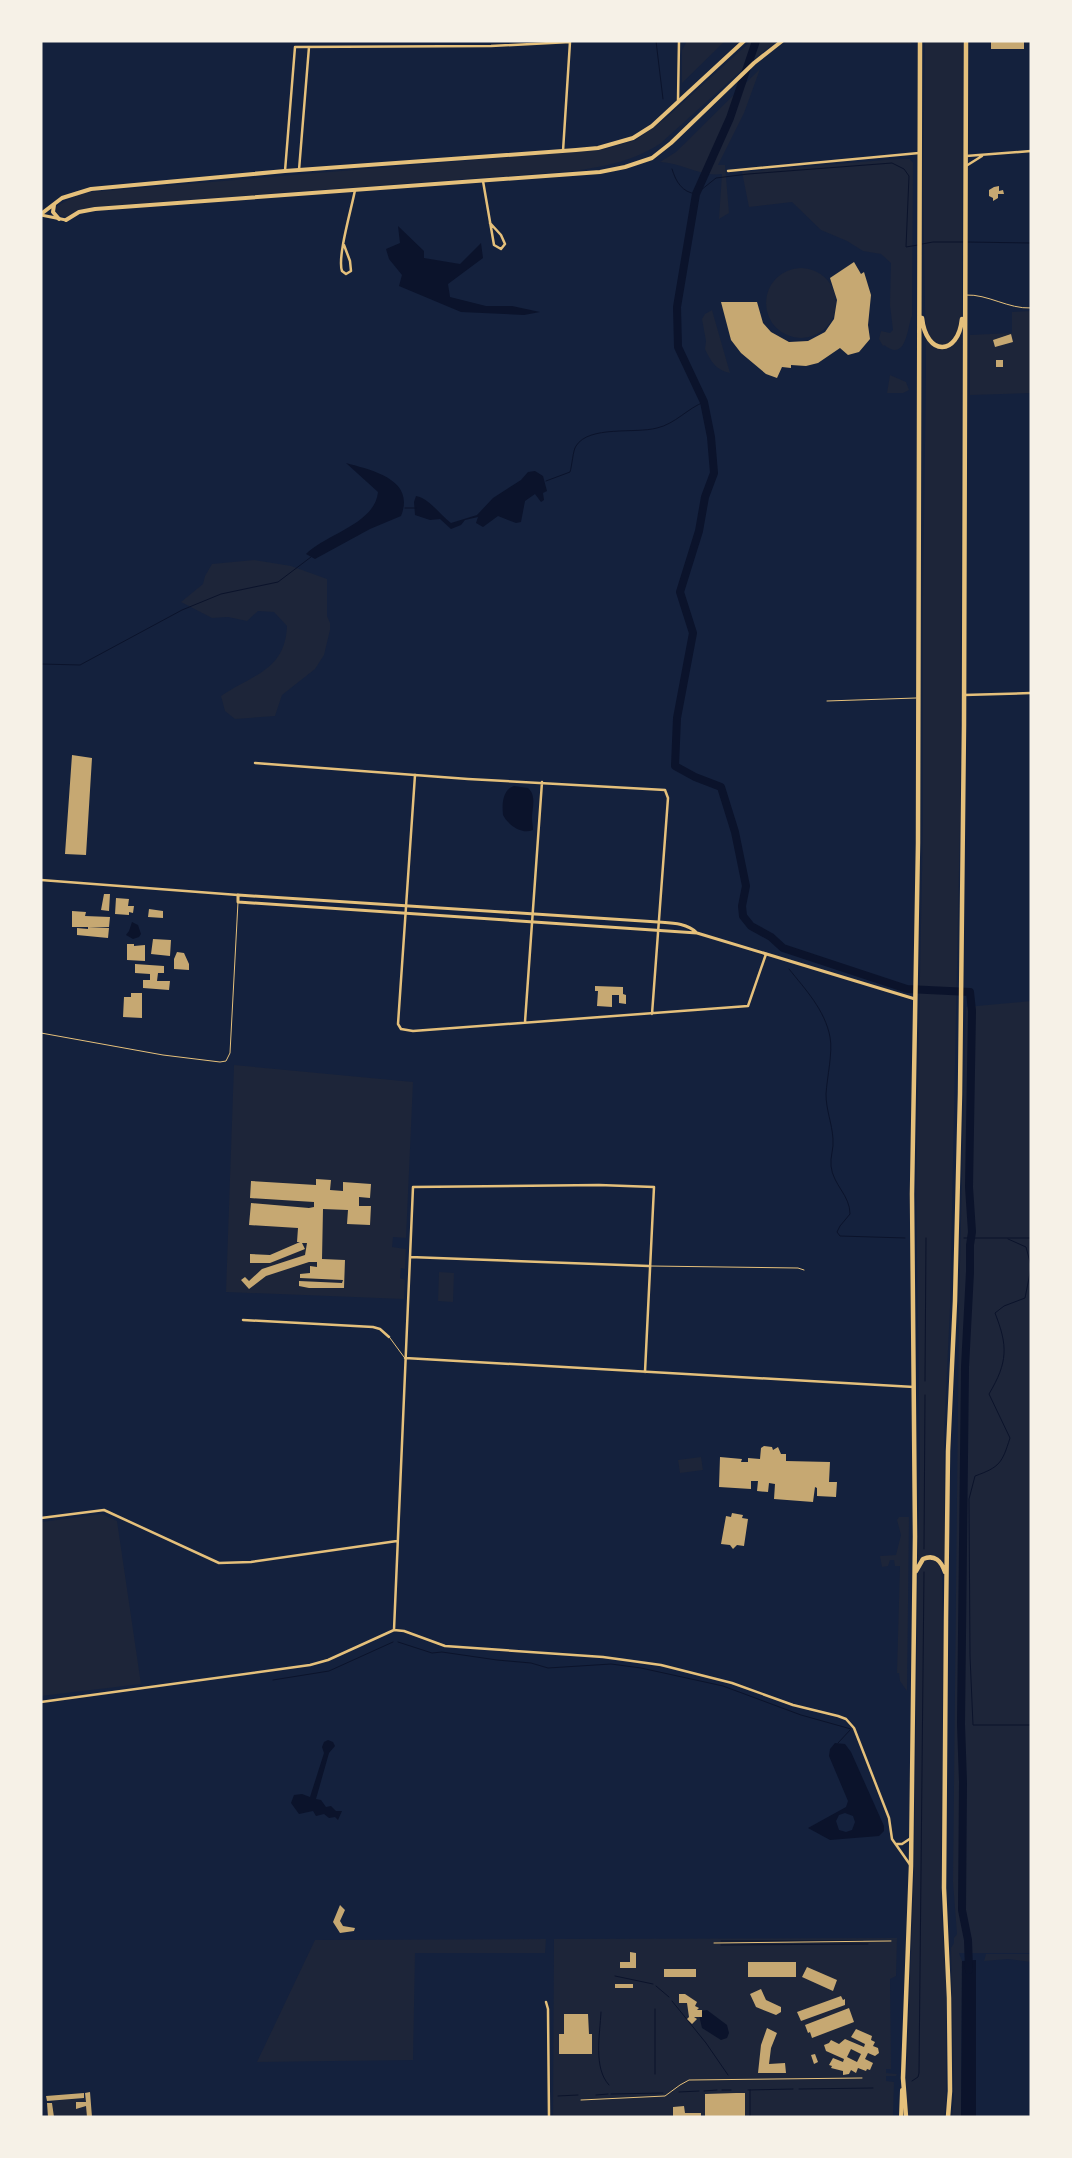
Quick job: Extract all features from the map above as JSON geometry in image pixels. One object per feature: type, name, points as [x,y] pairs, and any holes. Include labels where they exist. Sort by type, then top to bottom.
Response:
[{"type":"highway","points":[[948,2117],[950,2091],[949,1989],[944,1888],[950,1390],[958,1211],[964,695],[966,41]]},
{"type":"highway","points":[[906,2117],[902,2078],[911,1866],[914,1576],[912,1194],[919,698],[919,43]]},
{"type":"highway","points":[[920,291],[924,332],[928,340],[939,346],[948,345],[958,337],[962,323],[965,295]]},
{"type":"highway","points":[[914,1576],[919,1564],[928,1557],[938,1560],[947,1576]]},
{"type":"main road","points":[[41,214],[55,203],[76,192],[91,189],[285,171],[598,148],[633,138],[652,126],[744,41]]},
{"type":"main road","points":[[66,220],[79,212],[95,209],[600,172],[625,167],[652,158],[671,143],[754,63],[782,41]]},
{"type":"main road","points":[[55,203],[53,212],[59,219]]},
{"type":"main road","points":[[901,2117],[902,2078]]},
{"type":"street","points":[[678,102],[679,41]]},
{"type":"street","points":[[285,171],[295,47],[491,46],[570,42],[563,151]]},
{"type":"street","points":[[299,170],[309,47]]},
{"type":"street","points":[[678,85],[682,92],[688,93]]},
{"type":"street","points":[[966,156],[1031,151]]},
{"type":"street","points":[[728,171],[920,153]]},
{"type":"street","points":[[966,166],[983,155]]},
{"type":"street","points":[[483,181],[490,222],[494,245],[501,249],[505,244],[503,238],[490,222]]},
{"type":"street","points":[[344,245],[351,265],[351,271],[346,274],[340,267],[344,245],[356,190]]},
{"type":"street","points":[[41,214],[66,220]]},
{"type":"street","points":[[964,695],[1031,694]]},
{"type":"street","points":[[255,763],[665,790],[668,798],[652,1014]]},
{"type":"street","points":[[415,775],[398,1024],[401,1029],[413,1031],[748,1006],[766,954]]},
{"type":"street","points":[[525,1022],[542,782]]},
{"type":"street","points":[[41,880],[238,895],[658,922],[681,924],[692,928],[698,933]]},
{"type":"street","points":[[238,895],[238,902],[698,933],[915,999]]},
{"type":"street","points":[[394,1630],[396,1541],[412,1188],[583,1185],[654,1186],[644,1372]]},
{"type":"street","points":[[410,1257],[483,1258],[649,1266]]},
{"type":"street","points":[[243,1320],[373,1327],[380,1329],[389,1337]]},
{"type":"street","points":[[405,1358],[914,1388]]},
{"type":"street","points":[[41,1518],[104,1510],[219,1563],[226,1564],[252,1562],[396,1541]]},
{"type":"street","points":[[41,1702],[310,1665],[328,1660],[394,1630],[404,1631],[445,1646],[603,1657],[661,1665],[732,1683],[793,1705],[846,1719],[854,1728],[885,1806],[894,1844],[911,1866]]},
{"type":"street","points":[[894,1844],[902,1844],[911,1837]]},
{"type":"street","points":[[546,2002],[549,2034],[549,2117]]},
{"type":"lane","points":[[965,295],[976,295],[1022,308],[1031,308]]},
{"type":"lane","points":[[827,700],[919,698]]},
{"type":"lane","points":[[41,1033],[163,1055],[220,1062],[226,1061],[230,1053],[238,902]]},
{"type":"lane","points":[[649,1266],[798,1268],[804,1270]]},
{"type":"lane","points":[[389,1337],[405,1358]]},
{"type":"lane","points":[[714,1943],[891,1941]]},
{"type":"lane","points":[[581,2100],[665,2096],[680,2084],[689,2080],[862,2078]]},
{"type":"shaded area","points":[[687,41],[725,41],[682,83],[682,50]]},
{"type":"shaded area","points":[[751,41],[777,41],[754,59],[661,143],[641,154],[609,165],[575,171],[94,207],[78,210],[67,217],[59,215],[56,211],[57,206],[77,195],[91,192],[605,149],[636,140],[666,118]]},
{"type":"shaded area","points":[[804,41],[909,41],[912,44],[801,43]]},
{"type":"shaded area","points":[[925,41],[963,41],[960,822],[950,1308],[944,1433],[945,1562],[934,1555],[923,1557],[918,1561],[920,1464],[916,1188],[923,820],[926,368],[923,182]]},
{"type":"shaded area","points":[[760,69],[744,113],[718,165],[725,165],[729,213],[719,219],[722,174],[707,174],[660,162],[676,152]]},
{"type":"shaded area","points":[[910,159],[913,163],[912,316],[905,341],[902,347],[897,350],[883,346],[879,339],[881,331],[890,333],[893,330],[890,305],[891,263],[881,254],[863,251],[847,241],[821,230],[792,202],[749,207],[742,172]]},
{"type":"shaded area","points":[[398,226],[424,251],[424,258],[460,264],[481,243],[483,258],[448,284],[450,297],[486,306],[512,306],[540,312],[524,315],[461,312],[399,286],[402,275],[389,259],[386,249],[400,243]]},
{"type":"shaded area","points":[[801,268],[820,274],[830,284],[836,303],[830,322],[820,332],[801,338],[782,332],[772,322],[766,303],[772,284],[782,274]]},
{"type":"shaded area","points":[[712,310],[730,373],[714,365],[705,349],[706,341],[702,319],[705,314]]},
{"type":"shaded area","points":[[1031,311],[1031,393],[970,395],[970,335],[1012,333],[1012,312]]},
{"type":"shaded area","points":[[890,375],[906,382],[909,390],[903,393],[887,393]]},
{"type":"shaded area","points":[[346,463],[378,473],[389,478],[397,485],[402,493],[404,503],[401,516],[370,529],[315,559],[306,554],[325,540],[359,520],[375,503],[378,492]]},
{"type":"shaded area","points":[[535,471],[543,476],[547,491],[543,493],[544,500],[541,502],[535,494],[525,501],[521,522],[516,523],[498,516],[483,527],[476,523],[478,517],[465,520],[461,525],[451,529],[440,519],[430,520],[415,515],[414,502],[416,496],[430,503],[451,523],[477,515],[493,498],[521,480],[528,472]]},
{"type":"shaded area","points":[[254,560],[291,566],[327,579],[327,616],[330,630],[324,655],[315,669],[282,695],[275,716],[235,719],[225,711],[221,696],[265,670],[274,662],[285,641],[287,626],[274,612],[258,611],[247,621],[228,617],[212,618],[181,602],[203,584],[212,564]]},
{"type":"shaded area","points":[[514,786],[528,788],[531,791],[533,830],[524,831],[516,828],[503,815],[505,794]]},
{"type":"shaded area","points":[[132,922],[138,925],[141,934],[133,939],[126,935]]},
{"type":"shaded area","points":[[1031,1001],[1031,1953],[959,1953],[962,1961],[961,2117],[952,2117],[954,2095],[951,1948],[957,1934],[953,1882],[959,1306],[966,1007]]},
{"type":"shaded area","points":[[234,1065],[413,1082],[406,1238],[393,1237],[392,1247],[406,1249],[405,1269],[401,1268],[400,1278],[405,1280],[404,1299],[226,1292]]},
{"type":"shaded area","points":[[439,1272],[454,1273],[453,1302],[438,1301]]},
{"type":"shaded area","points":[[701,1457],[703,1470],[680,1473],[678,1460]]},
{"type":"shaded area","points":[[102,1514],[117,1521],[141,1684],[41,1696],[41,1522]]},
{"type":"shaded area","points":[[899,1517],[909,1517],[907,1691],[900,1681],[899,1673],[897,1673],[900,1566],[895,1566],[894,1560],[890,1560],[888,1566],[882,1567],[880,1556],[896,1555],[901,1535],[897,1520]]},
{"type":"shaded area","points":[[930,1559],[939,1563],[942,1578],[941,1904],[946,1982],[946,2102],[944,2117],[908,2117],[906,2085],[914,1876],[918,1577],[921,1566]]},
{"type":"shaded area","points":[[328,1740],[333,1742],[335,1746],[329,1753],[316,1799],[321,1800],[326,1807],[331,1806],[336,1811],[342,1811],[338,1820],[335,1817],[329,1818],[324,1814],[316,1816],[313,1811],[299,1814],[291,1803],[294,1795],[302,1794],[310,1797],[324,1753],[322,1747],[324,1742]]},
{"type":"shaded area","points":[[835,1743],[845,1744],[851,1752],[884,1826],[884,1831],[879,1836],[830,1840],[808,1828],[846,1807],[848,1801],[829,1756],[830,1749]],"holes":[[[845,1813],[853,1816],[855,1822],[852,1830],[846,1832],[839,1830],[836,1821],[839,1815]]]},
{"type":"shaded area","points":[[897,1938],[896,1976],[890,1979],[891,2069],[886,2069],[886,2073],[897,2074],[896,2076],[886,2076],[886,2081],[894,2082],[893,2117],[553,2117],[554,1939]]},
{"type":"shaded area","points":[[546,1939],[545,1953],[415,1953],[413,2060],[257,2062],[315,1940]]},
{"type":"shaded area","points":[[986,1954],[1031,1954],[1031,1962],[1008,1959],[984,1961]]},
{"type":"shaded area","points":[[976,1960],[976,2117],[961,2117],[962,1961]]},
{"type":"shaded area","points":[[707,2010],[727,2025],[729,2033],[727,2038],[721,2040],[702,2028],[699,2015],[701,2011]]},
{"type":"shaded area","points":[[85,2098],[86,2102],[76,2102],[76,2108],[86,2106],[87,2117],[54,2117],[52,2101]]},
{"type":"building","points":[[991,41],[1024,41],[1024,49],[991,49]]},
{"type":"building","points":[[999,186],[999,191],[1003,190],[1004,194],[998,194],[998,198],[993,201],[993,198],[989,196],[989,190]]},
{"type":"building","points":[[854,262],[861,274],[864,272],[871,295],[868,325],[870,339],[859,352],[848,355],[840,348],[818,363],[806,366],[791,365],[791,368],[782,367],[777,378],[766,374],[741,353],[731,340],[721,302],[757,302],[763,323],[771,332],[789,342],[808,341],[825,332],[834,319],[837,300],[830,278]]},
{"type":"building","points":[[1011,334],[1013,342],[995,347],[993,340]]},
{"type":"building","points":[[996,360],[1003,360],[1003,367],[996,367]]},
{"type":"building","points":[[72,755],[92,758],[86,855],[65,854]]},
{"type":"building","points":[[104,894],[110,894],[109,911],[101,910]]},
{"type":"building","points":[[116,898],[129,899],[128,906],[134,906],[133,913],[129,912],[129,915],[115,914]]},
{"type":"building","points":[[149,909],[163,911],[163,918],[148,917]]},
{"type":"building","points":[[72,911],[86,912],[85,916],[110,917],[109,927],[72,927]]},
{"type":"building","points":[[88,927],[109,928],[108,938],[77,935],[77,928],[88,929]]},
{"type":"building","points":[[153,939],[171,940],[170,956],[151,954]]},
{"type":"building","points":[[127,944],[134,944],[134,946],[145,945],[145,961],[127,960]]},
{"type":"building","points":[[177,952],[184,953],[189,964],[189,970],[174,969],[174,959]]},
{"type":"building","points":[[135,964],[164,966],[164,973],[158,973],[157,981],[170,981],[169,990],[143,988],[143,980],[150,980],[150,974],[135,973]]},
{"type":"building","points":[[595,986],[623,987],[623,994],[626,995],[626,1004],[619,1003],[619,995],[612,995],[612,1007],[597,1006],[598,991],[595,991]]},
{"type":"building","points":[[131,993],[142,993],[142,1018],[123,1017],[124,997],[131,997]]},
{"type":"building","points":[[316,1179],[331,1180],[330,1190],[343,1191],[343,1182],[371,1184],[370,1198],[359,1197],[359,1206],[371,1206],[370,1225],[347,1224],[348,1210],[323,1209],[322,1259],[345,1260],[344,1288],[309,1288],[299,1286],[299,1281],[342,1283],[343,1280],[300,1278],[300,1274],[310,1273],[310,1266],[317,1267],[317,1262],[309,1262],[266,1276],[249,1289],[241,1280],[245,1277],[249,1281],[262,1269],[305,1255],[307,1243],[302,1243],[305,1249],[270,1263],[250,1263],[250,1254],[270,1255],[300,1242],[297,1242],[298,1228],[249,1225],[251,1203],[314,1207],[314,1202],[250,1198],[251,1181],[316,1185]]},
{"type":"building","points":[[764,1446],[772,1447],[773,1450],[778,1447],[781,1454],[786,1454],[786,1461],[830,1462],[829,1482],[837,1482],[836,1497],[817,1496],[817,1488],[815,1487],[813,1502],[774,1499],[775,1484],[769,1483],[768,1492],[757,1491],[758,1481],[751,1481],[751,1489],[719,1487],[720,1457],[742,1459],[741,1462],[748,1462],[748,1458],[760,1459],[761,1448]]},
{"type":"building","points":[[732,1513],[743,1515],[742,1518],[748,1519],[744,1546],[737,1545],[733,1549],[730,1545],[721,1544],[726,1516],[731,1517]]},
{"type":"building","points":[[340,1905],[345,1910],[340,1921],[343,1926],[355,1928],[354,1931],[340,1933],[333,1922]]},
{"type":"building","points":[[630,1952],[636,1953],[636,1968],[620,1968],[620,1962],[630,1962]]},
{"type":"building","points":[[748,1962],[796,1962],[796,1977],[748,1977]]},
{"type":"building","points":[[807,1967],[837,1980],[833,1991],[802,1977]]},
{"type":"building","points":[[664,1969],[696,1969],[696,1977],[664,1977]]},
{"type":"building","points":[[615,1984],[633,1984],[633,1988],[615,1988]]},
{"type":"building","points":[[761,1989],[766,2000],[781,2007],[781,2012],[776,2015],[756,2007],[750,1994]]},
{"type":"building","points":[[679,1994],[685,1994],[697,2002],[695,2006],[699,2008],[697,2010],[702,2010],[702,2017],[694,2017],[697,2019],[692,2024],[687,2019],[689,2017],[687,2003],[679,2003]]},
{"type":"building","points":[[841,1996],[843,2000],[845,1999],[845,2005],[801,2021],[797,2012]]},
{"type":"building","points":[[849,2008],[854,2022],[812,2038],[810,2032],[808,2033],[805,2025]]},
{"type":"building","points":[[564,2014],[588,2014],[589,2034],[592,2034],[592,2054],[559,2054],[559,2034],[564,2034]]},
{"type":"building","points":[[767,2028],[777,2033],[771,2048],[769,2064],[785,2063],[786,2073],[758,2073],[761,2045]]},
{"type":"building","points":[[856,2029],[872,2036],[871,2040],[875,2042],[873,2046],[878,2048],[879,2053],[875,2056],[868,2053],[865,2059],[873,2063],[870,2070],[867,2069],[866,2071],[858,2068],[856,2073],[851,2070],[849,2074],[843,2075],[843,2071],[831,2068],[832,2066],[829,2065],[833,2058],[843,2062],[844,2059],[826,2051],[824,2045],[831,2040],[839,2044],[845,2039],[864,2047],[865,2044],[851,2037]],"holes":[[[851,2049],[861,2054],[857,2062],[847,2057]]]},
{"type":"building","points":[[815,2054],[818,2062],[814,2064],[811,2055]]},
{"type":"building","points":[[90,2092],[92,2117],[87,2117],[86,2106],[76,2109],[76,2102],[86,2102],[85,2093]]},
{"type":"building","points":[[84,2093],[84,2098],[47,2101],[46,2096]]},
{"type":"building","points":[[745,2093],[745,2117],[705,2117],[705,2094]]},
{"type":"building","points":[[47,2103],[52,2103],[54,2117],[48,2117]]},
{"type":"building","points":[[684,2106],[685,2113],[701,2113],[701,2117],[673,2117],[673,2107]]},
{"type":"waterway","points":[[656,41],[663,99]]},
{"type":"waterway","points":[[756,41],[730,118],[696,194],[677,307],[678,347],[704,402],[711,437],[714,473],[705,497],[699,531],[680,592],[693,633],[677,718],[675,766],[695,777],[721,787],[735,832],[746,886],[742,906],[743,916],[751,926],[771,937],[783,948],[907,989],[970,992],[972,1011],[969,1187],[972,1232],[965,1367],[961,1724],[963,1782],[962,1910],[968,1940],[969,1970]]},
{"type":"waterway","points":[[672,169],[680,186],[696,194],[716,178],[892,163],[904,169],[909,176],[906,247],[918,245]]},
{"type":"waterway","points":[[922,244],[963,242]]},
{"type":"waterway","points":[[967,242],[1031,243]]},
{"type":"waterway","points":[[546,481],[570,472],[575,448],[582,439],[591,435],[613,431],[648,430],[664,426],[704,402]]},
{"type":"waterway","points":[[405,508],[416,508]]},
{"type":"waterway","points":[[41,664],[80,665],[182,610],[221,594],[278,582],[311,557]]},
{"type":"waterway","points":[[789,969],[819,1009],[830,1037],[826,1094],[833,1139],[831,1166],[832,1173],[847,1201],[850,1214],[837,1232],[840,1236],[905,1238]]},
{"type":"waterway","points":[[925,1381],[926,1238]]},
{"type":"waterway","points":[[964,1238],[1031,1238]]},
{"type":"waterway","points":[[1008,1239],[1026,1247],[1031,1266]]},
{"type":"waterway","points":[[1031,1268],[1025,1298],[1004,1306],[995,1313],[1002,1335],[1004,1354],[1000,1372],[989,1394],[1010,1438],[999,1463],[990,1470],[975,1476],[969,1499],[970,1656],[973,1725],[1031,1725]]},
{"type":"waterway","points":[[924,1549],[925,1395]]},
{"type":"waterway","points":[[912,2081],[918,2077],[919,2073],[924,1572]]},
{"type":"waterway","points":[[273,1680],[329,1671],[393,1642]]},
{"type":"waterway","points":[[398,1642],[432,1653],[442,1652],[531,1663],[548,1668],[611,1664],[641,1668],[723,1686],[801,1715],[851,1729],[838,1743]]},
{"type":"waterway","points":[[721,1941],[863,1941]]},
{"type":"waterway","points":[[721,1945],[868,1944]]},
{"type":"waterway","points":[[615,1976],[653,1984]]},
{"type":"waterway","points":[[656,1986],[669,1997]]},
{"type":"waterway","points":[[672,2001],[706,2043],[728,2075]]},
{"type":"waterway","points":[[655,2009],[655,2074]]},
{"type":"waterway","points":[[601,2012],[599,2060],[604,2078],[609,2085]]},
{"type":"waterway","points":[[799,2089],[873,2088]]},
{"type":"waterway","points":[[748,2090],[793,2089]]},
{"type":"waterway","points":[[704,2091],[717,2090]]},
{"type":"waterway","points":[[722,2090],[731,2090]]},
{"type":"waterway","points":[[750,2090],[750,2117]]},
{"type":"waterway","points":[[679,2092],[699,2091]]},
{"type":"waterway","points":[[611,2094],[663,2093]]},
{"type":"waterway","points":[[596,2095],[608,2094]]},
{"type":"waterway","points":[[558,2096],[578,2095]]}]
